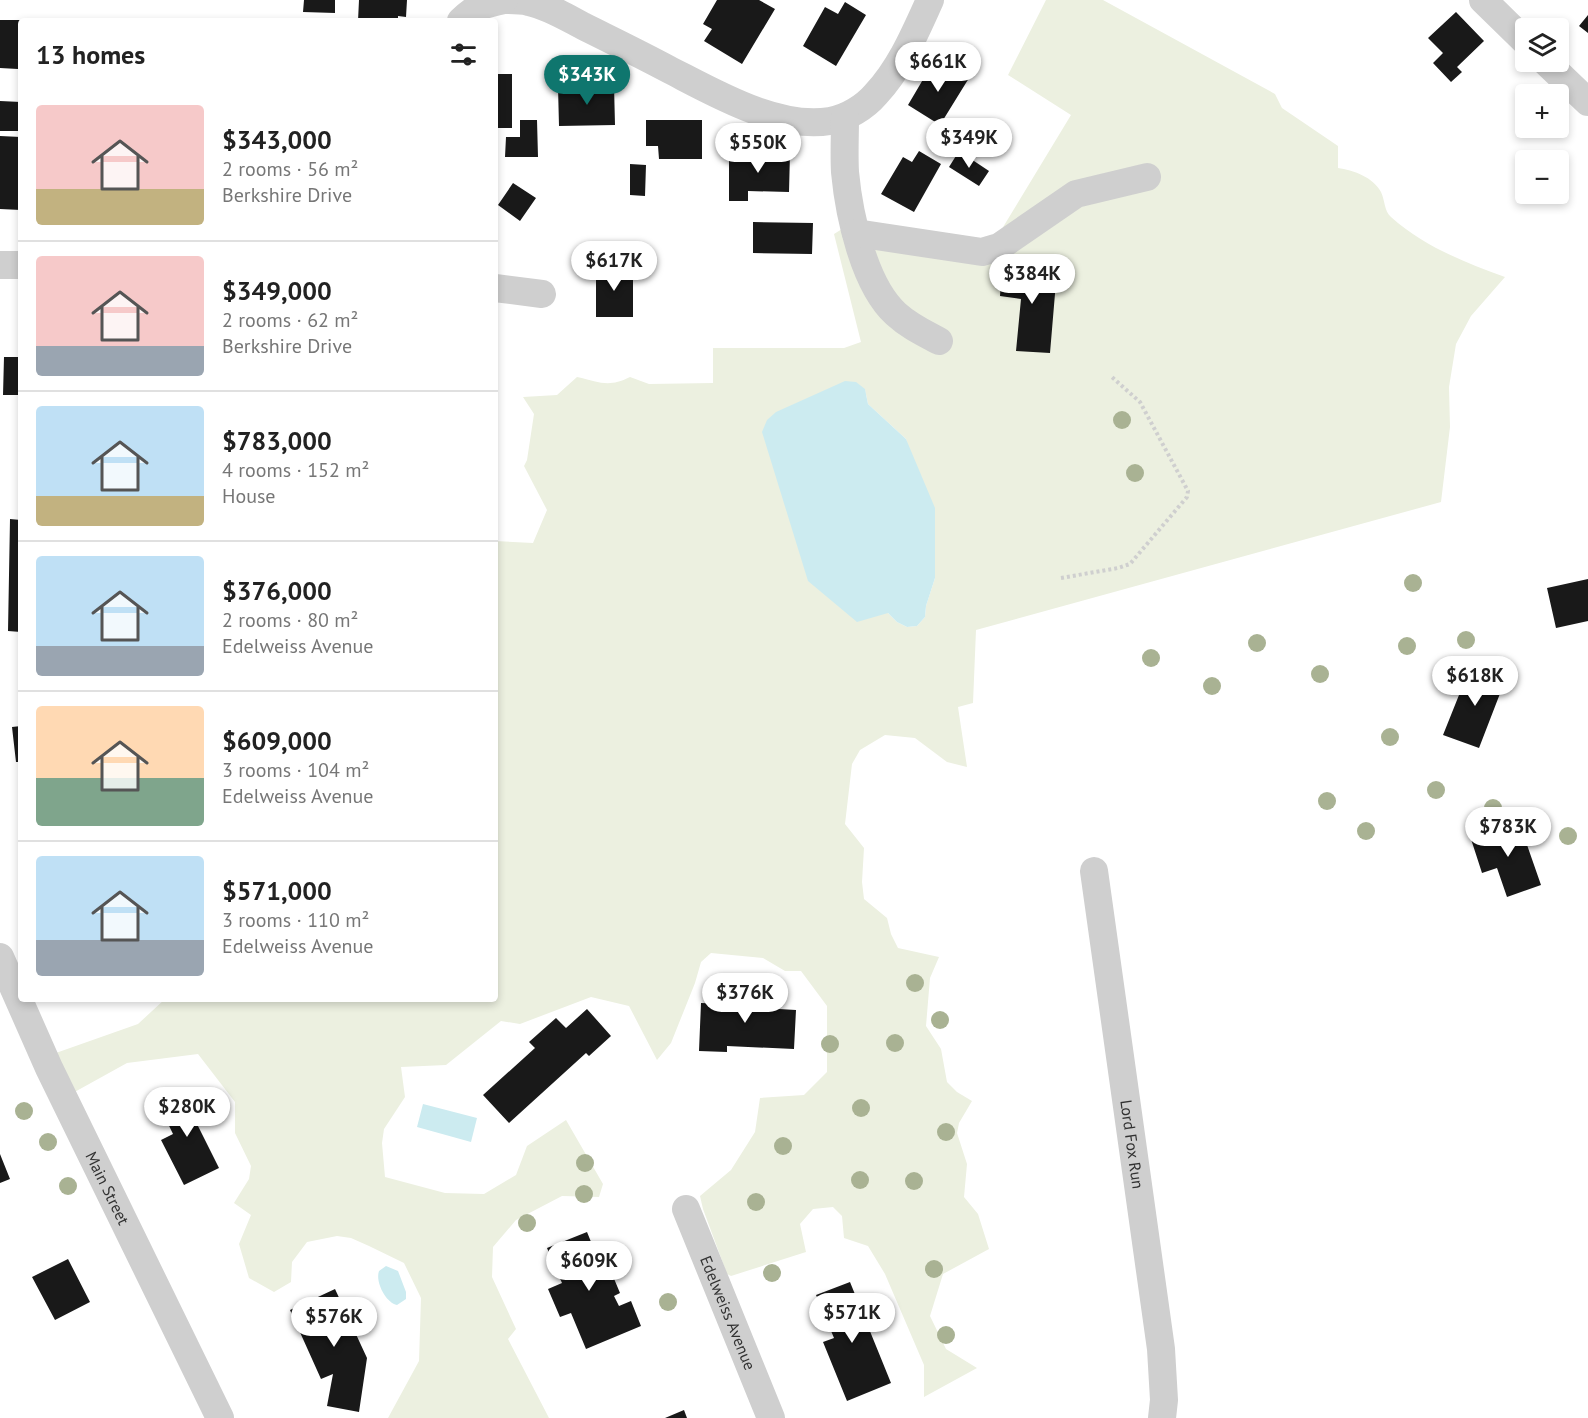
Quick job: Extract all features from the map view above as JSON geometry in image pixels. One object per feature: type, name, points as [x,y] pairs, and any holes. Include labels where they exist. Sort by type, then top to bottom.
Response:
[{"type":"street","points":[[467,10],[505,0],[529,2],[556,12],[705,88],[751,108],[783,118],[812,122],[845,117],[875,96],[892,75],[907,50],[930,0]]},
{"type":"street","points":[[1483,0],[1515,31]]},
{"type":"street","points":[[1556,72],[1588,102]]},
{"type":"street","points":[[845,117],[845,172],[856,233],[875,286],[894,313],[915,329],[939,341]]},
{"type":"street","points":[[856,233],[982,252],[999,247],[1076,194],[1148,177]]},
{"type":"street","points":[[0,265],[18,265]]},
{"type":"street","points":[[498,288],[542,294]]},
{"type":"street","name":"Lord Fox Run","points":[[1094,871],[1161,1349],[1164,1400],[1162,1418]]},
{"type":"street","name":"Main Street","points":[[0,957],[18,998]]},
{"type":"street","name":"Main Street","points":[[20,1002],[49,1068],[220,1418]]},
{"type":"street","name":"Edelweiss Avenue","points":[[686,1209],[771,1418]]},
{"type":"path","points":[[1061,578],[1130,564],[1187,497],[1188,490],[1140,402],[1112,377]]},
{"type":"green space","points":[[1046,0],[1103,0],[1275,94],[1282,108],[1338,146],[1338,168],[1350,170],[1373,182],[1382,195],[1389,215],[1403,227],[1430,245],[1505,277],[1471,316],[1456,344],[1449,387],[1450,427],[1441,502],[976,630],[973,703],[958,707],[967,767],[947,762],[915,738],[885,735],[860,750],[852,764],[845,824],[864,848],[862,882],[864,899],[887,918],[898,948],[939,957],[930,978],[926,1026],[941,1049],[947,1082],[957,1092],[972,1101],[959,1123],[957,1133],[967,1164],[964,1197],[978,1214],[989,1249],[943,1274],[930,1316],[946,1349],[977,1368],[924,1397],[924,1365],[885,1274],[868,1246],[844,1238],[842,1216],[833,1207],[813,1209],[800,1224],[806,1252],[731,1276],[727,1274],[700,1196],[731,1170],[755,1132],[760,1098],[804,1095],[827,1072],[827,1006],[801,971],[785,971],[763,958],[711,953],[701,962],[671,1043],[657,1060],[629,1006],[591,997],[520,1024],[501,1021],[446,1065],[401,1067],[405,1097],[384,1129],[382,1143],[385,1177],[445,1193],[484,1194],[516,1175],[527,1146],[566,1120],[603,1184],[599,1197],[562,1196],[516,1220],[493,1247],[492,1277],[516,1329],[508,1339],[549,1418],[388,1418],[419,1361],[421,1298],[404,1263],[351,1238],[337,1236],[307,1242],[292,1262],[291,1282],[274,1292],[249,1278],[239,1244],[251,1215],[234,1203],[249,1179],[251,1166],[235,1133],[235,1102],[198,1054],[127,1063],[71,1094],[53,1054],[138,1024],[162,1002],[498,1002],[498,541],[533,543],[547,510],[524,466],[527,460],[534,414],[523,397],[557,395],[577,377],[604,383],[630,377],[649,384],[713,383],[713,348],[844,348],[861,342],[834,234],[842,229],[982,247],[997,237],[1071,115],[1008,75]],"holes":[[[865,389],[868,404],[906,439],[935,578],[925,617],[917,626],[907,627],[897,622],[888,613]]]},
{"type":"water","points":[[845,381],[856,382],[865,389],[868,404],[906,439],[935,508],[935,578],[925,617],[917,626],[907,627],[897,622],[888,613],[857,622],[808,581],[762,432],[767,420],[776,412]]},
{"type":"water","points":[[423,1104],[477,1118],[471,1142],[417,1127]]},
{"type":"water","points":[[386,1266],[398,1271],[406,1292],[406,1299],[397,1305],[385,1296],[380,1286],[379,1271]]},
{"type":"building","points":[[304,0],[335,0],[335,13],[303,12]]},
{"type":"building","points":[[359,0],[407,0],[406,17],[358,18]]},
{"type":"building","points":[[717,0],[759,0],[775,9],[742,64],[704,41],[712,29],[703,24]]},
{"type":"building","points":[[845,2],[866,15],[836,66],[803,46],[825,7],[838,14]]},
{"type":"building","points":[[1456,12],[1484,41],[1457,67],[1462,72],[1451,82],[1433,63],[1443,53],[1428,38]]},
{"type":"building","points":[[1588,15],[1588,33],[1579,26]]},
{"type":"building","points":[[0,20],[18,20],[18,69],[0,68]]},
{"type":"building","points":[[945,64],[969,78],[940,125],[908,105],[928,71],[937,76]]},
{"type":"building","points":[[498,74],[512,74],[512,128],[498,128]]},
{"type":"building","points":[[614,85],[615,125],[559,126],[558,87]]},
{"type":"building","points":[[0,101],[18,102],[18,131],[0,131]]},
{"type":"building","points":[[520,120],[537,120],[538,157],[505,157],[506,137],[520,137]]},
{"type":"building","points":[[646,120],[702,120],[702,159],[659,159],[658,146],[646,146]]},
{"type":"building","points":[[0,136],[18,137],[18,210],[0,209]]},
{"type":"building","points":[[919,151],[941,164],[914,212],[881,194],[903,157],[912,162]]},
{"type":"building","points":[[959,151],[989,171],[979,186],[949,167]]},
{"type":"building","points":[[729,152],[790,153],[789,192],[748,191],[748,201],[729,201]]},
{"type":"building","points":[[630,164],[646,165],[645,196],[630,195]]},
{"type":"building","points":[[513,183],[536,198],[520,221],[498,205]]},
{"type":"building","points":[[753,222],[813,223],[812,254],[753,253]]},
{"type":"building","points":[[1002,265],[1057,270],[1050,353],[1016,351],[1021,299],[1000,296]]},
{"type":"building","points":[[596,266],[633,266],[633,317],[596,317]]},
{"type":"building","points":[[4,357],[18,357],[18,395],[3,395]]},
{"type":"building","points":[[10,519],[18,520],[18,632],[8,631]]},
{"type":"building","points":[[1588,579],[1588,621],[1556,628],[1547,588]]},
{"type":"building","points":[[1471,665],[1506,678],[1479,748],[1443,735]]},
{"type":"building","points":[[18,726],[18,762],[16,762],[12,727]]},
{"type":"building","points":[[1519,822],[1541,885],[1507,897],[1497,868],[1482,873],[1471,839]]},
{"type":"building","points":[[729,989],[761,991],[761,1008],[796,1010],[794,1049],[727,1046],[727,1052],[699,1051],[701,1003],[729,1004]]},
{"type":"building","points":[[587,1009],[611,1036],[589,1056],[586,1053],[509,1123],[483,1095],[535,1048],[529,1042],[556,1018],[566,1028]]},
{"type":"building","points":[[192,1089],[206,1117],[196,1122],[219,1168],[184,1185],[161,1140],[173,1134],[159,1105]]},
{"type":"building","points":[[0,1154],[10,1179],[0,1183]]},
{"type":"building","points":[[587,1232],[598,1259],[605,1257],[620,1293],[614,1296],[619,1306],[631,1301],[641,1326],[586,1349],[571,1313],[560,1317],[548,1289],[562,1283],[547,1248]]},
{"type":"building","points":[[68,1259],[90,1302],[55,1320],[32,1277]]},
{"type":"building","points":[[850,1282],[891,1383],[847,1401],[823,1342],[834,1338],[816,1295]]},
{"type":"building","points":[[335,1289],[367,1358],[359,1412],[327,1406],[333,1374],[321,1379],[290,1310]]},
{"type":"building","points":[[684,1410],[687,1418],[665,1418]]}]
